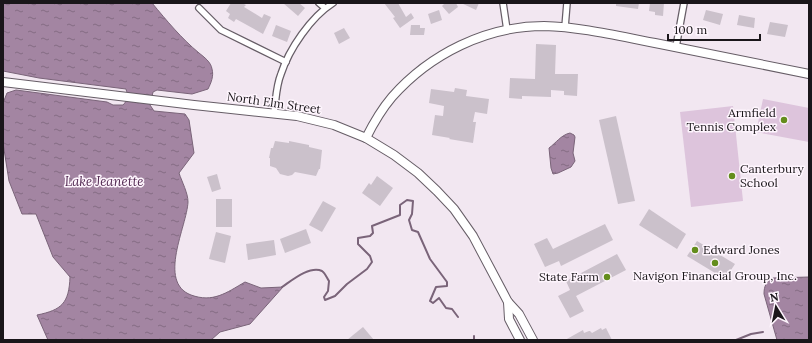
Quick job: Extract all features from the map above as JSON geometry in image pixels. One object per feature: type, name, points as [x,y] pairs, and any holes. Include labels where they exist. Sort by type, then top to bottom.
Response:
[{"type":"main road","points":[[366,138],[375,121],[392,98],[402,86],[423,69],[443,55],[463,44],[507,30],[529,27],[565,28],[603,33],[809,74]]},
{"type":"main road","name":"North Elm Street","points":[[3,82],[158,101],[274,113],[317,120],[366,138],[407,164],[446,200],[473,236],[508,302],[519,314],[534,340]]},
{"type":"main road","name":"North Elm Street","points":[[508,302],[509,319],[520,340]]},
{"type":"street","points":[[319,3],[325,8]]},
{"type":"street","points":[[274,113],[278,84],[286,62],[307,28],[325,8],[333,3]]},
{"type":"street","points":[[503,3],[507,30]]},
{"type":"street","points":[[565,28],[567,3]]},
{"type":"street","points":[[676,47],[684,3]]},
{"type":"street","points":[[199,8],[221,30],[286,62]]},
{"type":"shaded area","name":"Armfield Tennis Complex","points":[[763,99],[809,108],[809,142],[756,132]]},
{"type":"shaded area","points":[[733,106],[743,201],[691,207],[680,112]]},
{"type":"water","name":"Lake Jeanette","points":[[3,3],[152,3],[180,35],[209,62],[213,74],[208,89],[192,94],[157,90],[153,92],[150,105],[154,111],[185,114],[189,120],[194,153],[179,173],[186,191],[188,202],[176,253],[176,278],[181,288],[191,295],[206,298],[219,296],[245,282],[261,288],[283,287],[250,324],[220,332],[211,340],[48,340],[37,315],[53,311],[62,304],[68,293],[70,277],[53,257],[36,214],[22,214],[9,181],[3,143],[3,103],[7,93],[16,90],[107,102],[113,105],[123,105],[127,100],[127,94],[126,89],[39,78],[3,71]]},
{"type":"water","points":[[570,133],[575,137],[573,153],[575,161],[571,167],[553,174],[549,148],[561,137]]},
{"type":"water","points":[[809,277],[809,340],[777,340],[764,294],[766,284],[773,278]]},
{"type":"building","points":[[231,3],[242,3],[246,5],[244,7],[262,18],[264,14],[271,17],[263,34],[236,19],[234,22],[228,18],[230,14],[226,11]]},
{"type":"building","points":[[283,3],[299,3],[305,8],[298,16]]},
{"type":"building","points":[[384,3],[398,3],[406,17],[411,13],[414,18],[400,28],[393,18],[395,17]]},
{"type":"building","points":[[445,3],[456,3],[458,7],[449,14],[442,6]]},
{"type":"building","points":[[461,3],[479,3],[476,10]]},
{"type":"building","points":[[616,3],[639,3],[638,9],[616,6]]},
{"type":"building","points":[[650,3],[664,3],[663,16],[655,15],[655,12],[649,11]]},
{"type":"building","points":[[439,10],[442,20],[431,24],[428,14]]},
{"type":"building","points":[[706,10],[723,14],[720,25],[703,20]]},
{"type":"building","points":[[739,15],[755,18],[754,28],[737,25]]},
{"type":"building","points":[[770,22],[788,25],[785,37],[767,34]]},
{"type":"building","points":[[276,25],[291,31],[287,42],[272,36]]},
{"type":"building","points":[[411,25],[420,25],[420,28],[425,28],[424,35],[410,35]]},
{"type":"building","points":[[344,28],[350,38],[339,44],[334,33]]},
{"type":"building","points":[[536,44],[556,45],[555,74],[578,74],[577,96],[564,95],[564,91],[551,90],[551,97],[522,96],[522,99],[509,98],[510,78],[535,79]]},
{"type":"building","points":[[455,88],[467,90],[466,96],[489,99],[487,114],[475,112],[473,122],[476,122],[473,143],[432,135],[435,115],[443,116],[444,106],[429,103],[431,89],[454,92]]},
{"type":"building","points":[[616,116],[635,201],[618,204],[599,120]]},
{"type":"building","points":[[275,141],[289,143],[289,141],[309,145],[309,147],[322,150],[320,169],[316,176],[295,172],[288,176],[280,174],[276,168],[270,166],[269,158],[271,148],[273,148]]},
{"type":"building","points":[[217,174],[221,189],[212,192],[207,177]]},
{"type":"building","points":[[377,176],[393,188],[380,206],[362,193],[369,183],[371,185]]},
{"type":"building","points":[[216,199],[232,199],[232,227],[216,227]]},
{"type":"building","points":[[323,201],[336,208],[322,232],[309,225]]},
{"type":"building","points":[[649,209],[686,234],[677,249],[639,225]]},
{"type":"building","points":[[605,224],[613,240],[561,266],[559,261],[545,267],[534,244],[547,238],[553,249]]},
{"type":"building","points":[[306,229],[311,243],[285,253],[280,239]]},
{"type":"building","points":[[216,232],[231,236],[225,263],[209,259]]},
{"type":"building","points":[[274,240],[276,255],[248,260],[246,244]]},
{"type":"building","points":[[697,241],[735,264],[725,279],[687,256]]},
{"type":"building","points":[[617,254],[626,270],[576,296],[584,311],[570,318],[558,296],[570,290],[566,281]]},
{"type":"building","points":[[363,327],[374,340],[347,340]]},
{"type":"building","points":[[601,328],[602,330],[606,328],[612,340],[565,340],[583,330],[584,333],[590,331],[592,333]]},
{"type":"waterway","points":[[282,287],[301,274],[312,270],[317,270],[322,271],[329,281],[328,291],[324,297],[325,300],[335,296],[347,284],[367,269],[372,262],[370,256],[358,244],[358,238],[370,236],[373,233],[372,226],[400,215],[400,205],[407,200],[413,201],[412,214],[409,220],[412,230],[418,232],[430,259],[447,282],[447,286],[436,287],[430,301],[433,303],[439,298],[446,308],[452,309],[458,317]]},
{"type":"waterway","points":[[736,340],[751,334],[763,332]]},
{"type":"place","name":"Armfield Tennis Complex","points":[[784,120]]},
{"type":"place","name":"Canterbury School","points":[[732,176]]},
{"type":"place","name":"Edward Jones","points":[[695,250]]},
{"type":"place","name":"Navigon Financial Group, Inc.","points":[[715,263]]},
{"type":"place","name":"State Farm","points":[[607,277]]}]
